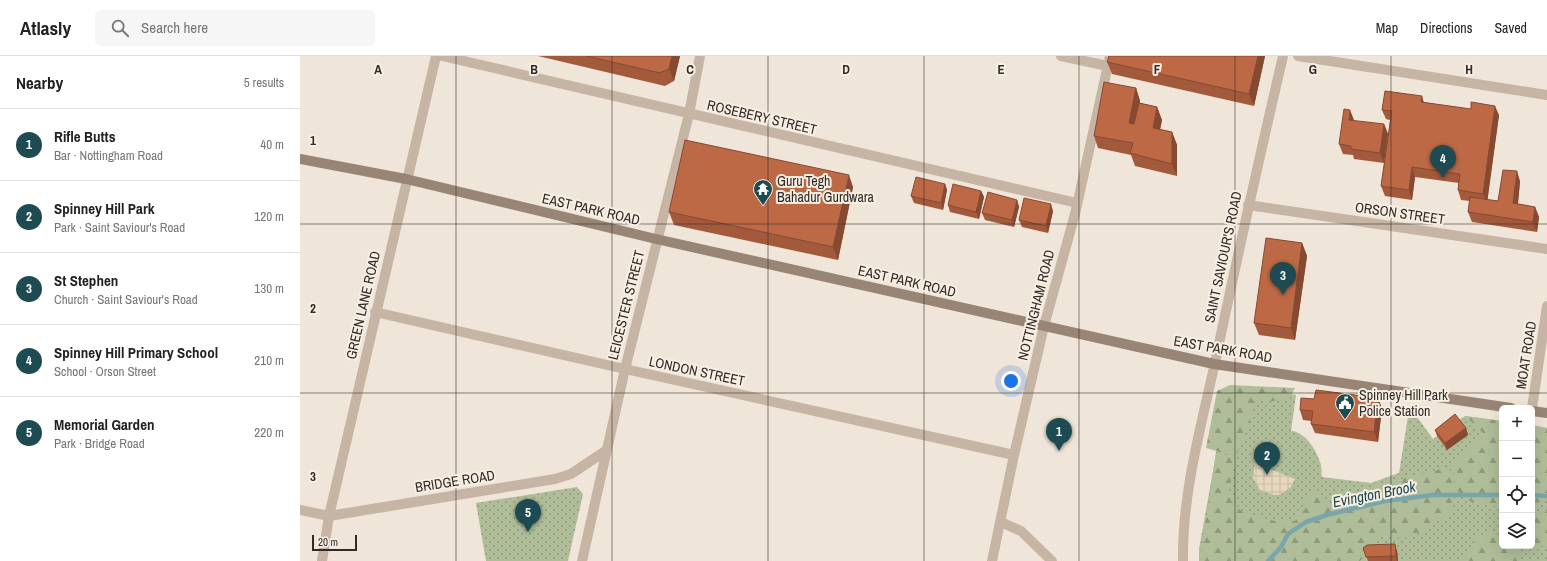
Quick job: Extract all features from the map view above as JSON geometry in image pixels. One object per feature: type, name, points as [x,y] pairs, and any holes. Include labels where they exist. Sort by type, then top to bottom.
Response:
[{"type":"main road","name":"EAST PARK ROAD","points":[[300,159],[406,179],[656,239],[1214,364],[1499,406]]},
{"type":"main road","points":[[1535,411],[1547,413]]},
{"type":"street","name":"GREEN LANE ROAD","points":[[322,561],[329,516],[375,312],[436,56]]},
{"type":"street","name":"ROSEBERY STREET","points":[[442,56],[1077,203]]},
{"type":"street","name":"LEICESTER STREET","points":[[582,561],[606,450],[656,239],[689,114],[700,56]]},
{"type":"street","points":[[1061,56],[1109,61]]},
{"type":"street","name":"SAINT SAVIOUR'S ROAD","points":[[1183,560],[1186,507],[1214,364],[1248,205],[1284,56]]},
{"type":"street","points":[[1298,56],[1547,95]]},
{"type":"street","name":"NOTTINGHAM ROAD","points":[[992,561],[1014,455],[1044,326],[1077,203],[1109,61]]},
{"type":"street","name":"ORSON STREET","points":[[1248,205],[1547,248]]},
{"type":"street","name":"MOAT ROAD","points":[[1532,405],[1547,306]]},
{"type":"street","name":"LONDON STREET","points":[[375,312],[1014,455]]},
{"type":"street","name":"BRIDGE ROAD","points":[[300,510],[329,516],[555,479],[571,474],[606,450]]},
{"type":"street","points":[[1001,522],[1020,530],[1052,561]]},
{"type":"green space","points":[[1230,385],[1295,388],[1288,401],[1254,401],[1249,424],[1236,457],[1206,448],[1217,391]]},
{"type":"green space","points":[[1251,388],[1296,395],[1291,431],[1301,434],[1313,447],[1321,464],[1322,477],[1371,483],[1399,473],[1409,410],[1412,410],[1433,439],[1437,436],[1448,450],[1458,421],[1465,416],[1499,421],[1499,549],[1535,549],[1535,426],[1547,428],[1547,561],[1199,561],[1199,549],[1225,404]]},
{"type":"green space","points":[[1465,416],[1499,421],[1499,507],[1474,504],[1456,490],[1450,514],[1411,538],[1377,537],[1369,551],[1360,561],[1200,561],[1216,452],[1236,459],[1228,493],[1241,511],[1274,521],[1295,521],[1312,489],[1342,512],[1375,503],[1373,486],[1449,467],[1455,487],[1453,462],[1485,435]]},
{"type":"green space","points":[[1535,426],[1547,428],[1547,501],[1535,503]]},
{"type":"green space","points":[[577,487],[583,494],[568,561],[486,561],[476,503]]},
{"type":"green space","points":[[1547,508],[1547,545],[1535,547],[1535,518]]},
{"type":"green space","points":[[1494,532],[1499,538],[1499,549],[1521,549],[1518,561],[1464,561],[1475,537]]},
{"type":"shaded area","points":[[1255,463],[1295,479],[1291,487],[1280,495],[1273,495],[1260,490],[1253,478]]},
{"type":"building","points":[[586,56],[672,56],[669,69],[660,73]]},
{"type":"building","points":[[1109,56],[1258,56],[1249,94],[1107,62]]},
{"type":"building","points":[[1104,82],[1136,88],[1129,123],[1134,124],[1139,103],[1157,107],[1153,128],[1172,132],[1172,164],[1130,153],[1133,143],[1094,136]]},
{"type":"building","points":[[1385,91],[1422,96],[1421,102],[1471,109],[1471,102],[1495,106],[1483,194],[1458,190],[1460,174],[1412,167],[1409,190],[1381,186],[1392,111],[1382,110]]},
{"type":"building","points":[[1344,109],[1350,110],[1349,120],[1384,124],[1380,153],[1351,149],[1351,146],[1339,144]]},
{"type":"building","name":"Guru Tegh Bahadur Gurdwara","points":[[685,140],[849,175],[833,247],[669,212]]},
{"type":"building","points":[[1503,170],[1517,171],[1513,203],[1535,207],[1533,222],[1468,212],[1470,197],[1498,201]]},
{"type":"building","points":[[916,177],[945,184],[941,203],[911,196]]},
{"type":"building","points":[[953,184],[981,191],[976,212],[948,205]]},
{"type":"building","points":[[988,192],[1017,200],[1012,220],[982,213]]},
{"type":"building","points":[[1024,198],[1051,204],[1046,226],[1019,220]]},
{"type":"building","points":[[1266,238],[1302,243],[1291,328],[1254,323]]},
{"type":"building","name":"Spinney Hill Park Police Station","points":[[1316,390],[1378,398],[1374,432],[1311,424],[1313,411],[1300,410],[1301,398],[1314,399]]},
{"type":"building","points":[[1455,414],[1466,428],[1445,443],[1435,430]]},
{"type":"building","points":[[1395,544],[1396,556],[1366,557],[1363,548],[1367,545]]},
{"type":"waterway","name":"Evington Brook","points":[[1268,561],[1281,547],[1288,534],[1306,522],[1327,515],[1385,501],[1433,495],[1499,495]]},
{"type":"waterway","name":"Evington Brook","points":[[1535,495],[1547,496]]},
{"type":"place","name":"Spinney Hill Primary School","points":[[1443,178]]},
{"type":"place","name":"Guru Tegh Bahadur Gurdwara","points":[[763,206]]},
{"type":"place","name":"St Stephen","points":[[1283,295]]},
{"type":"place","name":"Spinney Hill Park Police Station","points":[[1345,420]]},
{"type":"place","name":"Rifle Butts","points":[[1059,451]]},
{"type":"place","name":"Spinney Hill Park","points":[[1267,475]]},
{"type":"place","name":"Memorial Garden","points":[[528,532]]}]
